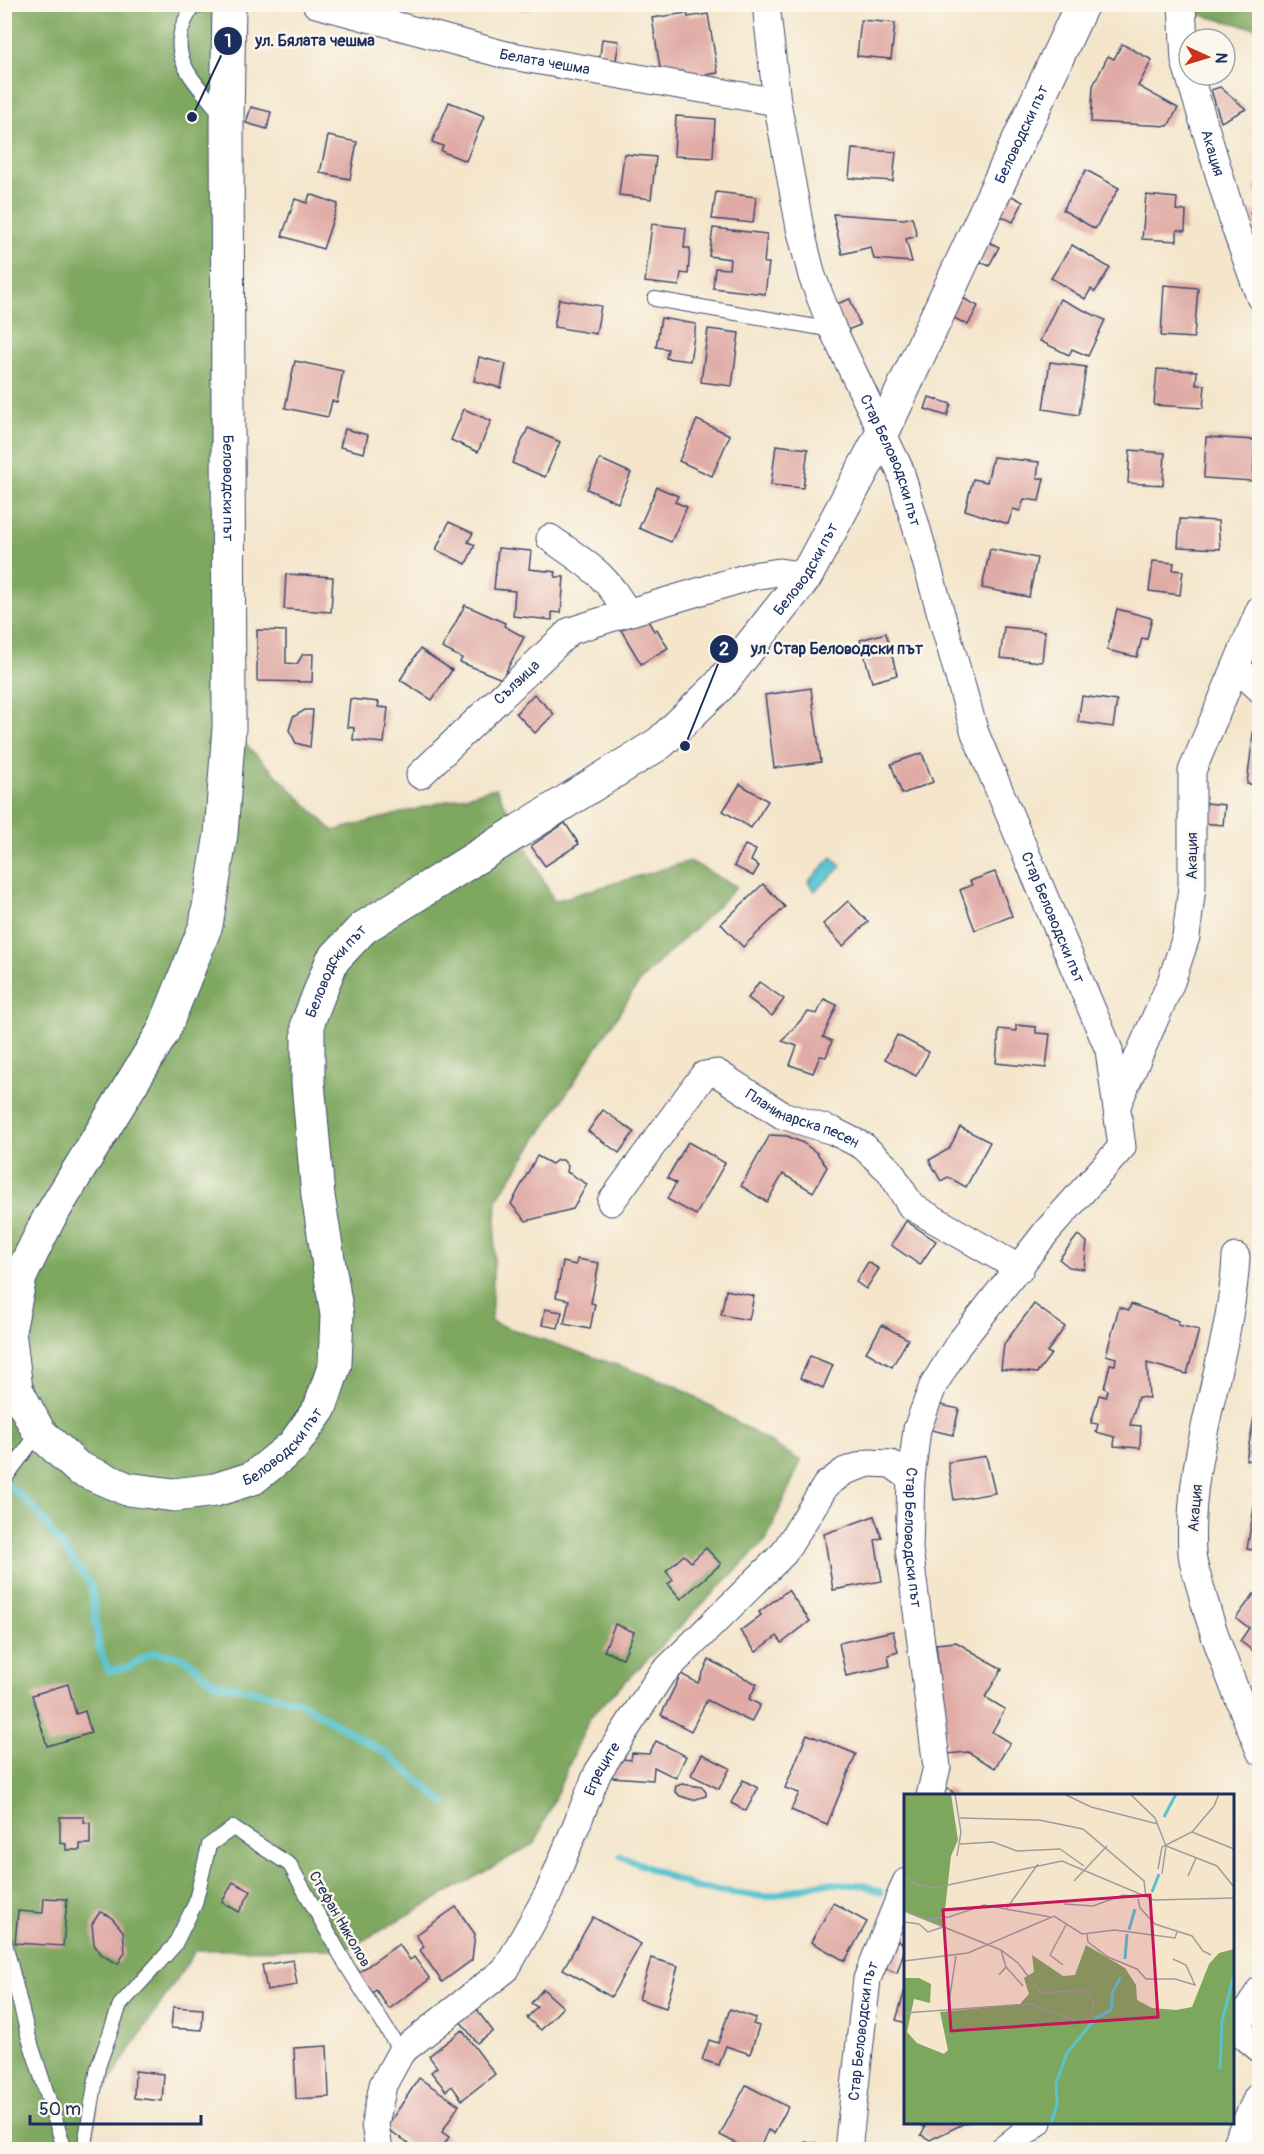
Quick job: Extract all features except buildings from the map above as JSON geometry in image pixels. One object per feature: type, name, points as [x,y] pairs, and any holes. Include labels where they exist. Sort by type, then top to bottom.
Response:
[{"type":"street","name":"Беловодски път","points":[[229,4],[227,121],[229,728],[221,834],[206,925],[163,1032],[48,1220],[20,1277],[9,1330],[16,1389],[39,1432],[78,1468],[127,1489],[174,1495],[215,1490],[253,1478],[293,1446],[320,1408],[334,1364],[337,1315],[318,1196],[308,1083],[308,1022],[332,961],[363,928],[660,743],[719,686],[806,576],[882,434],[1082,4]]},
{"type":"street","name":"Белата чешма","points":[[316,4],[506,55],[777,102]]},
{"type":"street","name":"Стар Беловодски път","points":[[766,4],[777,102],[800,228],[812,276],[832,330],[900,470],[975,733],[1108,1050],[1118,1103],[1122,1147],[1047,1231],[1020,1269],[958,1345],[933,1386],[917,1429],[911,1478],[909,1549],[937,1767],[930,1794]]},
{"type":"street","name":"Акация","points":[[1182,4],[1185,61],[1236,230],[1260,297]]},
{"type":"street","points":[[550,538],[609,583],[627,614]]},
{"type":"street","name":"Сълзица","points":[[420,775],[570,631],[752,576],[779,573],[806,576]]},
{"type":"street","name":"Акация","points":[[1118,1103],[1171,982],[1186,937],[1192,887],[1192,771],[1260,609]]},
{"type":"street","points":[[1237,668],[1260,689]]},
{"type":"street","name":"Планинарска песен","points":[[611,1202],[704,1075],[717,1073],[782,1115],[833,1131],[863,1146],[890,1171],[911,1206],[1020,1269]]},
{"type":"street","name":"Акация","points":[[1236,1257],[1234,1287],[1207,1408],[1192,1518],[1192,1556],[1216,1642],[1260,1751]]},
{"type":"street","name":"Егреците","points":[[379,2150],[375,2124],[383,2085],[401,2052],[506,1969],[549,1892],[598,1772],[661,1675],[784,1553],[826,1485],[845,1471],[869,1462],[891,1464],[911,1478]]},
{"type":"street","name":"Стар Беловодски път","points":[[848,2150],[867,1979],[904,1887]]},
{"type":"street","points":[[1260,1990],[1234,2029],[1260,2049]]},
{"type":"street","points":[[1236,2150],[1257,2108]]},
{"type":"street","points":[[1004,2150],[1036,2124]]},
{"type":"lane","points":[[204,4],[193,7],[182,23],[177,44],[184,68],[227,121]]},
{"type":"lane","points":[[655,299],[832,330]]},
{"type":"lane","points":[[8,1475],[39,1432]]},
{"type":"lane","name":"Стефан Николов","points":[[84,2150],[98,2067],[120,2005],[174,1946],[195,1904],[208,1845],[233,1828],[290,1865],[348,1968],[401,2052]]},
{"type":"lane","points":[[4,1939],[28,2035],[64,2150]]},
{"type":"green space","points":[[5,5],[229,5],[229,728],[333,831],[496,788],[554,901],[690,861],[737,887],[641,980],[497,1199],[491,1322],[675,1385],[801,1461],[766,1540],[590,1717],[535,1843],[348,1949],[196,1950],[98,2098],[90,2149],[5,2150]]},
{"type":"green space","points":[[1158,5],[1259,5],[1259,29]]},
{"type":"water","points":[[832,857],[841,867],[815,891],[808,882]]},
{"type":"waterway","points":[[4,1481],[35,1509],[91,1585],[99,1648],[109,1671],[128,1667],[154,1652],[185,1658],[213,1682],[298,1701],[387,1754],[445,1803]]},
{"type":"waterway","points":[[621,1856],[693,1887],[766,1897],[823,1883],[864,1885],[880,1892]]},
{"type":"place","name":"ул. Бялата чешма","points":[[192,117]]},
{"type":"place","name":"ул. Стар Беловодски път","points":[[685,746]]}]
